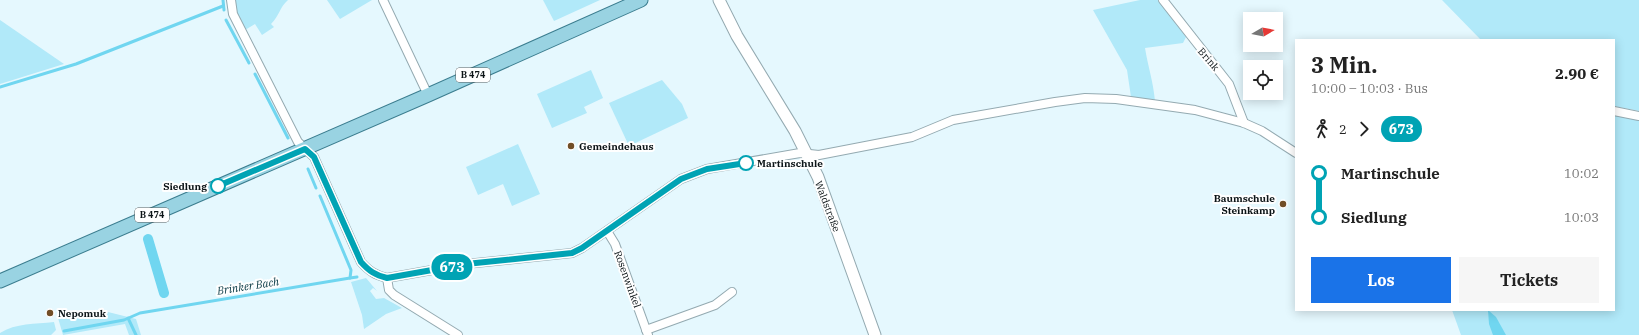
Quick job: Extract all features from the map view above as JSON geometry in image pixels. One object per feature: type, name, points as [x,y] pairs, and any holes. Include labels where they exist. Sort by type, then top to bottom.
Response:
[{"type":"main road","name":"B 474","points":[[0,281],[305,149],[641,0]]},
{"type":"street","points":[[231,0],[233,14],[298,142],[314,157],[361,262],[368,271],[377,276],[387,278],[466,264],[566,254],[582,248],[681,179],[698,172],[800,153],[818,154],[912,136],[953,120],[1055,102],[1085,98],[1116,98],[1172,106],[1244,123],[1262,131],[1295,152]]},
{"type":"street","points":[[383,0],[428,95]]},
{"type":"street","name":"Waldstraße","points":[[719,0],[737,36],[807,154],[829,204],[875,335]]},
{"type":"street","name":"Brink","points":[[1163,0],[1229,84],[1244,123]]},
{"type":"street","points":[[1615,111],[1639,116]]},
{"type":"street","name":"Rosenwinkel","points":[[607,230],[615,244],[647,332],[715,305],[732,292]]},
{"type":"street","points":[[387,278],[389,290],[394,295],[458,335]]},
{"type":"shaded area","points":[[234,0],[288,0],[271,24],[274,27],[262,35],[255,24],[245,30],[235,12]]},
{"type":"shaded area","points":[[327,0],[372,0],[340,19]]},
{"type":"shaded area","points":[[543,0],[600,0],[554,21]]},
{"type":"shaded area","points":[[1140,0],[1158,0],[1186,37],[1183,43],[1145,48],[1155,101],[1131,97],[1127,70],[1093,10]]},
{"type":"shaded area","points":[[1442,0],[1639,0],[1639,111],[1615,106],[1615,39],[1480,39]]},
{"type":"shaded area","points":[[0,20],[64,64],[0,84]]},
{"type":"shaded area","points":[[591,70],[603,98],[584,107],[587,113],[552,128],[537,94]]},
{"type":"shaded area","points":[[662,80],[682,104],[688,118],[629,146],[609,103]]},
{"type":"shaded area","points":[[1615,113],[1639,119],[1639,335],[1461,335],[1452,311],[1615,311]]},
{"type":"shaded area","points":[[518,144],[540,194],[512,206],[503,184],[478,195],[466,167]]},
{"type":"shaded area","points":[[366,278],[377,291],[373,288],[370,291],[376,299],[384,298],[402,308],[386,314],[364,329],[362,315],[351,282]]},
{"type":"shaded area","points":[[1488,311],[1496,317],[1506,335],[1493,335],[1489,324]]},
{"type":"shaded area","points":[[108,312],[136,319],[141,335],[129,335],[125,324],[63,335],[58,318]]},
{"type":"shaded area","points":[[54,322],[56,330],[51,335],[0,335],[0,333],[13,327]]},
{"type":"waterway","name":"Brinker Bach","points":[[223,0],[224,10]]},
{"type":"waterway","points":[[0,87],[76,64],[223,6]]},
{"type":"waterway","name":"Brinker Bach","points":[[226,20],[249,63]]},
{"type":"waterway","name":"Brinker Bach","points":[[255,74],[288,138]]},
{"type":"waterway","name":"Brinker Bach","points":[[308,169],[316,188]]},
{"type":"waterway","name":"Brinker Bach","points":[[64,331],[124,320],[140,313],[350,278],[351,270],[320,196]]},
{"type":"waterway","points":[[148,239],[164,293]]},
{"type":"waterway","name":"Brinker Bach","points":[[350,278],[357,277]]},
{"type":"waterway","points":[[128,318],[136,335]]},
{"type":"bus line","name":"673","points":[[218,186],[305,149],[314,157],[361,262],[368,271],[377,276],[387,278],[466,264],[572,253],[582,248],[681,179],[715,167],[746,163]]},
{"type":"place","name":"Gemeindehaus","points":[[571,146]]},
{"type":"place","name":"Martinschule","points":[[746,163]]},
{"type":"place","name":"Siedlung","points":[[218,186]]},
{"type":"place","name":"Baumschule Steinkamp","points":[[1283,204]]},
{"type":"place","name":"Nepomuk","points":[[50,313]]}]
